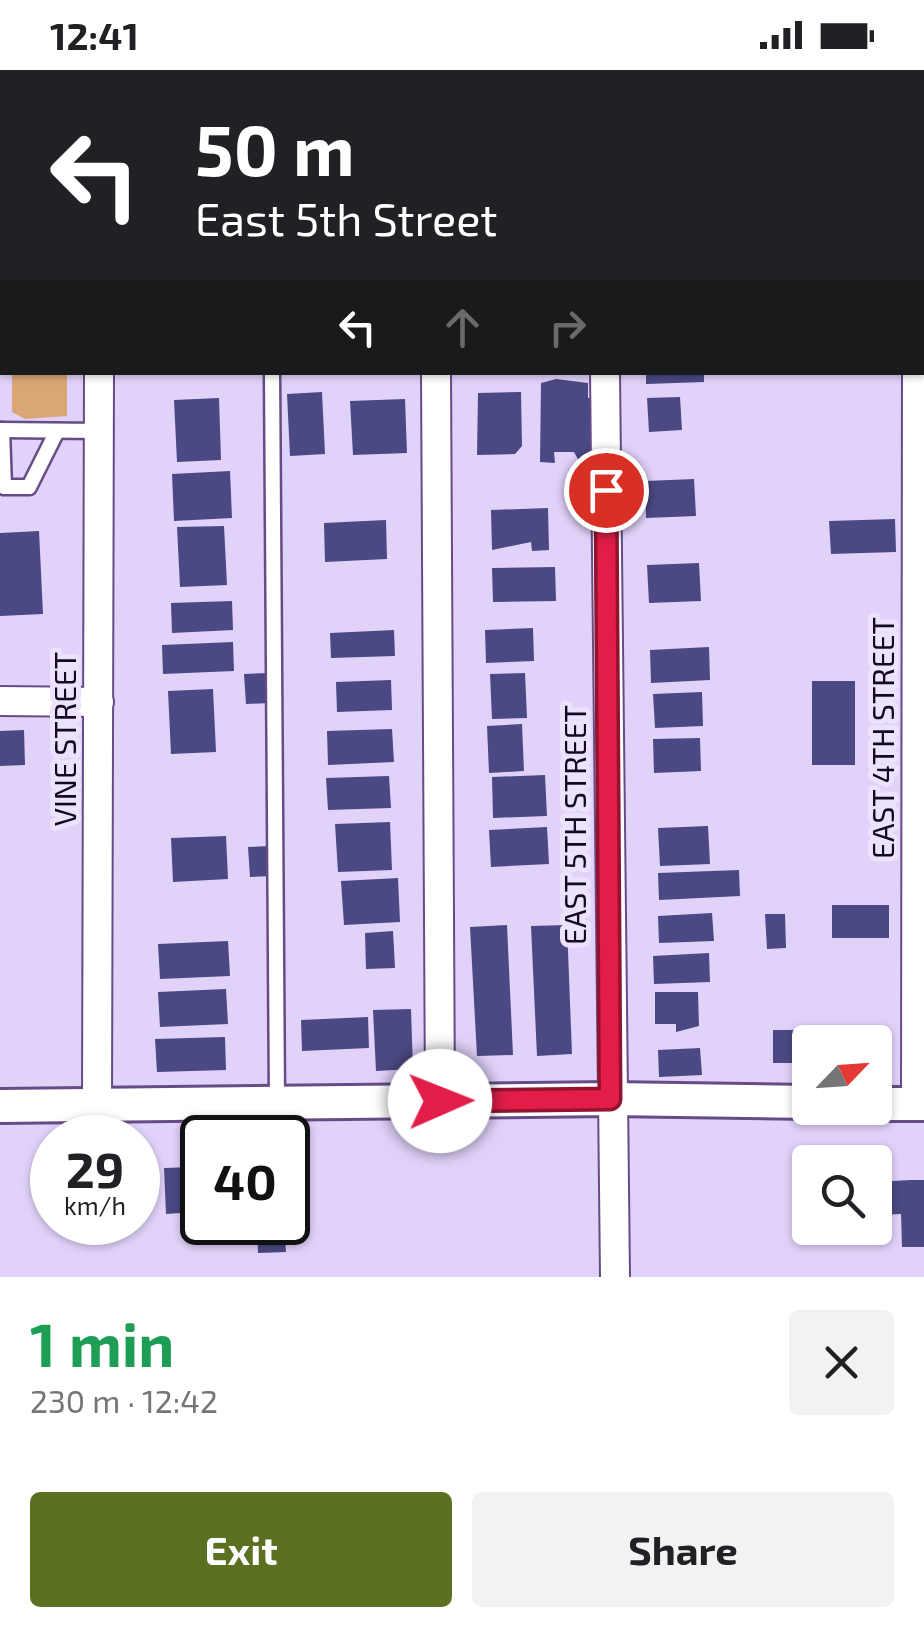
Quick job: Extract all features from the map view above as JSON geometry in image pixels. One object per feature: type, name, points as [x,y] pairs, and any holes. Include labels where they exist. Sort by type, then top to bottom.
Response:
[{"type":"street","name":"VINE STREET","points":[[97,1105],[99,375]]},
{"type":"street","points":[[436,375],[440,1101]]},
{"type":"street","name":"EAST 5TH STREET","points":[[605,375],[610,1099],[615,1277]]},
{"type":"street","name":"EAST 4TH STREET","points":[[917,375],[920,1104]]},
{"type":"street","points":[[0,701],[99,702]]},
{"type":"street","points":[[0,1106],[610,1099],[792,1102]]},
{"type":"street","points":[[892,1104],[920,1104]]},
{"type":"lane","points":[[272,375],[277,1103]]},
{"type":"lane","points":[[58,431],[28,487],[4,487],[1,430],[99,431]]},
{"type":"shaded area","points":[[12,375],[67,375],[67,416],[25,419],[12,412]]},
{"type":"building","points":[[646,375],[704,375],[704,382],[646,384]]},
{"type":"building","points":[[556,379],[588,383],[588,398],[593,398],[593,455],[586,461],[579,461],[574,452],[554,452],[555,463],[540,462],[541,383]]},
{"type":"building","points":[[322,392],[325,454],[290,456],[287,394]]},
{"type":"building","points":[[521,392],[522,446],[515,454],[477,455],[478,393]]},
{"type":"building","points":[[680,397],[682,430],[649,432],[647,398]]},
{"type":"building","points":[[219,398],[221,460],[177,462],[174,400]]},
{"type":"building","points":[[405,399],[407,453],[353,455],[350,401]]},
{"type":"building","points":[[230,471],[232,518],[174,521],[172,474]]},
{"type":"building","points":[[694,479],[696,516],[646,518],[645,481]]},
{"type":"building","points":[[548,508],[549,550],[532,551],[531,542],[492,550],[491,510]]},
{"type":"building","points":[[895,519],[896,552],[831,554],[829,521]]},
{"type":"building","points":[[386,520],[387,559],[325,562],[324,523]]},
{"type":"building","points":[[224,526],[227,585],[180,587],[177,527]]},
{"type":"building","points":[[39,531],[43,614],[0,616],[0,533]]},
{"type":"building","points":[[699,563],[701,601],[649,603],[647,565]]},
{"type":"building","points":[[555,567],[556,601],[493,602],[492,568]]},
{"type":"building","points":[[232,601],[233,630],[172,633],[171,603]]},
{"type":"building","points":[[533,628],[534,661],[486,663],[485,630]]},
{"type":"building","points":[[394,630],[395,656],[331,658],[330,633]]},
{"type":"building","points":[[233,642],[234,671],[163,674],[162,645]]},
{"type":"building","points":[[709,647],[710,680],[651,683],[650,650]]},
{"type":"building","points":[[268,673],[270,703],[246,704],[244,674]]},
{"type":"building","points":[[525,673],[527,718],[492,719],[490,674]]},
{"type":"building","points":[[391,680],[392,710],[337,712],[336,682]]},
{"type":"building","points":[[812,681],[855,681],[855,765],[812,765]]},
{"type":"building","points":[[213,689],[216,752],[171,754],[168,691]]},
{"type":"building","points":[[702,692],[703,726],[655,728],[653,694]]},
{"type":"building","points":[[522,724],[524,771],[489,773],[487,726]]},
{"type":"building","points":[[392,729],[394,762],[328,765],[327,731]]},
{"type":"building","points":[[24,730],[25,765],[0,766],[0,731]]},
{"type":"building","points":[[700,738],[701,771],[654,773],[653,739]]},
{"type":"building","points":[[545,775],[547,816],[493,818],[492,777]]},
{"type":"building","points":[[389,776],[391,808],[328,810],[326,778]]},
{"type":"building","points":[[390,822],[392,870],[338,872],[335,824]]},
{"type":"building","points":[[708,826],[710,864],[660,866],[658,828]]},
{"type":"building","points":[[547,827],[549,864],[491,867],[489,830]]},
{"type":"building","points":[[226,836],[228,879],[173,882],[171,838]]},
{"type":"building","points":[[270,846],[272,876],[250,877],[248,847]]},
{"type":"building","points":[[739,870],[740,896],[659,900],[658,873]]},
{"type":"building","points":[[398,878],[400,922],[344,925],[341,881]]},
{"type":"building","points":[[832,905],[889,905],[889,938],[832,938]]},
{"type":"building","points":[[712,913],[714,941],[659,943],[658,916]]},
{"type":"building","points":[[765,914],[785,914],[786,948],[767,949]]},
{"type":"building","points":[[507,925],[513,1055],[477,1056],[470,927]]},
{"type":"building","points":[[567,925],[572,1054],[537,1056],[531,926]]},
{"type":"building","points":[[393,931],[395,968],[366,969],[365,933]]},
{"type":"building","points":[[228,941],[230,976],[160,979],[158,944]]},
{"type":"building","points":[[709,953],[710,982],[654,984],[653,956]]},
{"type":"building","points":[[226,989],[228,1024],[160,1027],[158,992]]},
{"type":"building","points":[[655,992],[698,992],[699,1026],[676,1032],[676,1024],[655,1024]]},
{"type":"building","points":[[411,1009],[413,1069],[376,1071],[373,1010]]},
{"type":"building","points":[[368,1017],[369,1048],[302,1051],[301,1020]]},
{"type":"building","points":[[773,1030],[792,1030],[792,1063],[773,1063]]},
{"type":"building","points":[[225,1037],[226,1070],[157,1072],[155,1039]]},
{"type":"building","points":[[700,1048],[702,1075],[659,1077],[658,1050]]},
{"type":"building","points":[[180,1167],[180,1213],[166,1214],[164,1168]]},
{"type":"building","points":[[924,1180],[924,1247],[902,1247],[901,1214],[892,1214],[892,1181]]},
{"type":"building","points":[[258,1245],[286,1245],[286,1252],[258,1253]]},
{"type":"route","points":[[440,1101],[610,1099],[606,490]]}]
